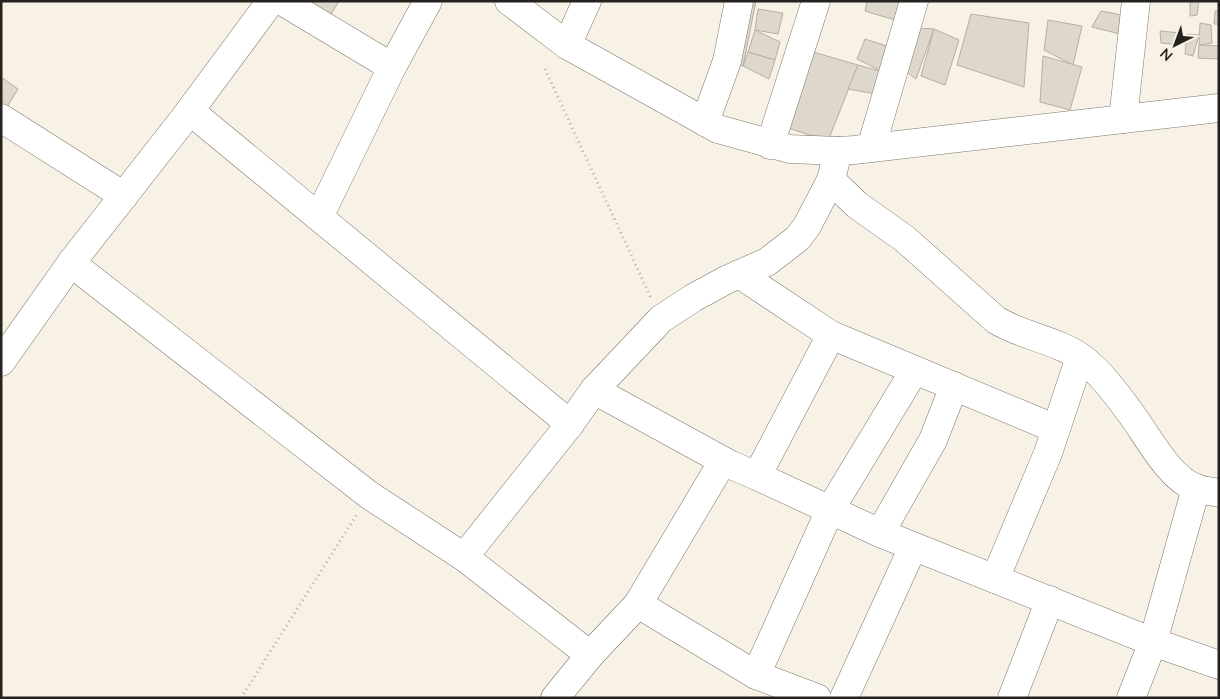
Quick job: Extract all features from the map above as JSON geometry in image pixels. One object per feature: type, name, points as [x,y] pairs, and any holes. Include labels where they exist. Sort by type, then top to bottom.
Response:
[{"type":"street","points":[[5,349],[190,111],[271,1]]},
{"type":"street","points":[[282,1],[392,67]]},
{"type":"street","points":[[319,217],[392,67],[428,1]]},
{"type":"street","points":[[509,1],[567,45],[718,129],[790,149],[838,151],[871,148],[1219,108]]},
{"type":"street","points":[[567,45],[587,1]]},
{"type":"street","points":[[705,122],[727,62],[739,1]]},
{"type":"street","points":[[770,145],[816,1]]},
{"type":"street","points":[[871,148],[914,1]]},
{"type":"street","points":[[1123,119],[1136,1]]},
{"type":"street","points":[[190,111],[570,424]]},
{"type":"street","points":[[1,118],[124,196]]},
{"type":"street","points":[[464,557],[570,424],[594,390],[661,319],[693,298],[767,262],[798,238],[807,226],[831,180],[838,151]]},
{"type":"street","points":[[831,180],[857,204],[905,239],[996,320],[1006,326],[1068,349],[1080,357],[1099,374],[1129,411],[1164,462],[1183,480],[1207,490],[1131,698]]},
{"type":"street","points":[[71,263],[369,495],[464,557],[590,655]]},
{"type":"street","points":[[740,274],[831,335],[1056,429]]},
{"type":"street","points":[[757,476],[831,335]]},
{"type":"street","points":[[995,579],[1048,453],[1080,357]]},
{"type":"street","points":[[756,675],[830,510],[914,371]]},
{"type":"street","points":[[880,533],[933,440],[954,386]]},
{"type":"street","points":[[594,390],[723,461],[880,533],[1153,642],[1219,666]]},
{"type":"street","points":[[555,698],[590,655],[638,604],[723,461]]},
{"type":"street","points":[[844,698],[913,547]]},
{"type":"street","points":[[1012,698],[1050,600]]},
{"type":"street","points":[[638,604],[756,675],[817,698]]},
{"type":"path","points":[[545,69],[661,319]]},
{"type":"path","points":[[241,698],[369,495]]},
{"type":"building","points":[[299,1],[339,1],[327,21]]},
{"type":"building","points":[[744,1],[756,1],[743,66],[731,63]]},
{"type":"building","points":[[867,1],[903,1],[895,20],[865,11]]},
{"type":"building","points":[[1190,1],[1199,1],[1197,15],[1190,16]]},
{"type":"building","points":[[758,9],[783,13],[778,34],[755,30]]},
{"type":"building","points":[[1101,11],[1127,16],[1120,34],[1092,27]]},
{"type":"building","points":[[1215,11],[1219,11],[1219,24],[1214,24]]},
{"type":"building","points":[[971,14],[1029,23],[1024,87],[957,65]]},
{"type":"building","points":[[1048,20],[1082,26],[1073,65],[1044,50]]},
{"type":"building","points":[[1200,23],[1211,25],[1212,43],[1199,45]]},
{"type":"building","points":[[919,28],[934,29],[916,79],[904,70]]},
{"type":"building","points":[[934,29],[959,40],[945,85],[921,76]]},
{"type":"building","points":[[755,30],[780,42],[775,60],[748,52]]},
{"type":"building","points":[[1160,31],[1181,33],[1180,45],[1161,43]]},
{"type":"building","points":[[1187,34],[1199,35],[1193,56],[1185,54]]},
{"type":"building","points":[[865,39],[893,48],[883,72],[857,59]]},
{"type":"building","points":[[1199,45],[1219,46],[1219,59],[1198,58]]},
{"type":"building","points":[[748,52],[775,60],[769,79],[743,66]]},
{"type":"building","points":[[813,52],[858,65],[828,141],[785,127]]},
{"type":"building","points":[[1043,56],[1082,67],[1070,110],[1040,102]]},
{"type":"building","points":[[858,65],[883,72],[876,94],[848,89]]},
{"type":"building","points":[[1,77],[18,89],[7,107],[1,104]]}]
